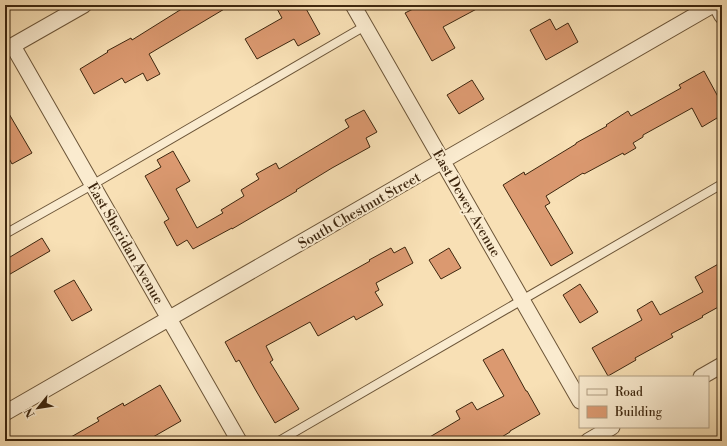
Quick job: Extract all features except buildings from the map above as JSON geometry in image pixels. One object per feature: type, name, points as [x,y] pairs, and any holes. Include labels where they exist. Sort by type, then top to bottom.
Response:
[{"type":"street","points":[[9,48],[84,5]]},
{"type":"street","name":"East Dewey Avenue","points":[[353,5],[579,399]]},
{"type":"street","points":[[714,5],[722,16]]},
{"type":"street","name":"South Chestnut Street","points":[[5,413],[714,5]]},
{"type":"street","name":"East Sheridan Avenue","points":[[9,48],[92,185],[239,441]]},
{"type":"street","points":[[703,376],[722,365]]},
{"type":"street","points":[[596,436],[610,428]]},
{"type":"lane","points":[[5,234],[365,26]]},
{"type":"lane","points":[[279,441],[722,184]]}]
